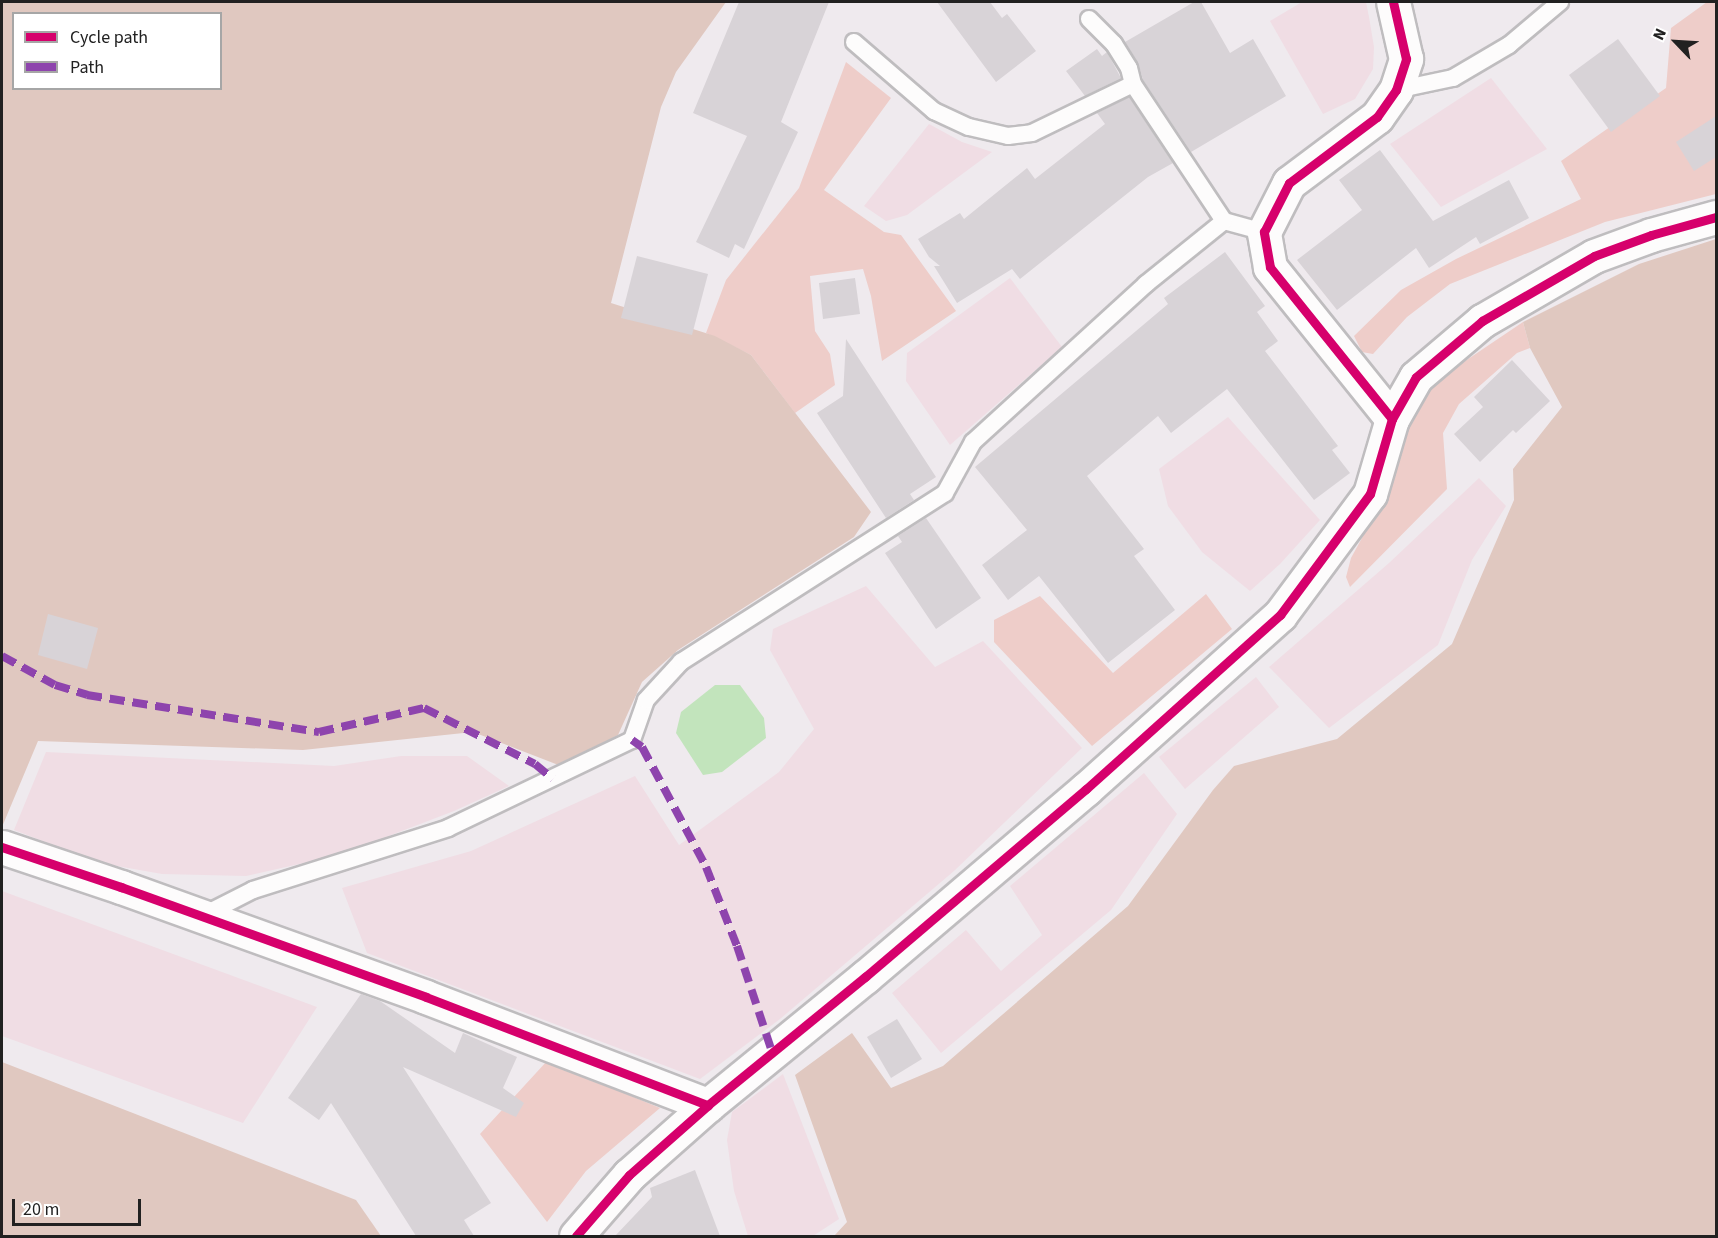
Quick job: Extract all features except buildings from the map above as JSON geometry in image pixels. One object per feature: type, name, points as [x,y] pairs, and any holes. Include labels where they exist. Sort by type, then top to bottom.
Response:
[{"type":"street","points":[[1392,419],[1270,267],[1264,232],[1289,183],[1377,117],[1396,90],[1406,59],[1393,2]]},
{"type":"street","points":[[576,1236],[629,1175],[708,1105],[865,977],[1068,804],[1280,615],[1370,494],[1392,419],[1416,377],[1482,321],[1594,256],[1650,235],[1716,217]]},
{"type":"street","points":[[2,847],[426,997],[708,1105]]},
{"type":"lane","points":[[1396,90],[1453,78],[1509,45],[1560,2]]},
{"type":"lane","points":[[1089,19],[1114,44],[1129,68],[1133,84],[1224,221],[1264,232]]},
{"type":"lane","points":[[854,42],[934,111],[969,127],[1008,136],[1032,134],[1133,84]]},
{"type":"lane","points":[[201,916],[253,890],[448,828],[632,740],[646,700],[681,662],[945,493],[972,442],[1146,284],[1224,221]]},
{"type":"shaded area","points":[[2,2],[726,2],[676,72],[661,107],[611,303],[715,336],[751,355],[871,512],[854,537],[678,650],[642,682],[618,735],[561,766],[473,732],[303,750],[38,741],[2,827]]},
{"type":"shaded area","points":[[1302,2],[1366,2],[1369,17],[1374,47],[1373,69],[1355,99],[1323,114],[1270,21]]},
{"type":"shaded area","points":[[1707,2],[1716,2],[1716,194],[1605,222],[1450,284],[1407,317],[1373,354],[1362,352],[1354,336],[1401,290],[1456,259],[1581,199],[1561,161],[1666,88],[1671,28]]},
{"type":"shaded area","points":[[846,62],[891,98],[824,190],[884,232],[901,235],[956,311],[882,361],[871,296],[863,269],[810,276],[815,331],[830,354],[835,385],[795,413],[751,355],[706,333],[726,280],[799,188]]},
{"type":"shaded area","points":[[1491,78],[1547,149],[1441,207],[1390,144]]},
{"type":"shaded area","points":[[929,124],[962,142],[992,152],[907,215],[886,221],[864,206]]},
{"type":"shaded area","points":[[1716,239],[1716,1236],[834,1236],[847,1222],[795,1075],[852,1033],[891,1088],[943,1066],[1128,906],[1213,790],[1234,766],[1337,739],[1452,644],[1514,500],[1513,469],[1562,407],[1530,348],[1523,322],[1639,264]]},
{"type":"shaded area","points":[[1010,278],[1062,347],[950,445],[906,381],[907,353]]},
{"type":"shaded area","points":[[1523,322],[1530,348],[1517,353],[1459,404],[1443,433],[1447,489],[1350,587],[1346,577],[1351,558],[1379,507],[1410,423],[1437,380]]},
{"type":"shaded area","points":[[1228,417],[1320,520],[1280,564],[1250,591],[1202,552],[1168,506],[1159,469]]},
{"type":"shaded area","points":[[1479,478],[1506,506],[1472,560],[1438,645],[1329,728],[1269,667],[1389,563]]},
{"type":"shaded area","points":[[866,586],[935,667],[983,641],[1082,748],[954,871],[780,1019],[700,1079],[367,953],[342,888],[471,851],[635,776],[679,845],[779,772],[814,729],[770,650],[773,629]]},
{"type":"shaded area","points":[[1206,594],[1232,629],[1092,746],[994,642],[994,620],[1040,596],[1113,673]]},
{"type":"shaded area","points":[[1256,677],[1279,707],[1185,789],[1159,757]]},
{"type":"shaded area","points":[[715,685],[740,685],[764,718],[766,738],[722,772],[703,775],[676,733],[681,712]]},
{"type":"shaded area","points":[[46,752],[334,766],[401,756],[467,756],[509,786],[454,811],[339,855],[246,876],[162,874],[100,863],[14,830]]},
{"type":"shaded area","points":[[1144,773],[1177,814],[1111,910],[941,1053],[892,993],[966,930],[1001,971],[1042,935],[1010,886]]},
{"type":"shaded area","points":[[2,891],[317,1007],[243,1123],[2,1036]]},
{"type":"shaded area","points":[[547,1061],[660,1108],[586,1171],[547,1222],[480,1134]]},
{"type":"shaded area","points":[[2,1062],[356,1200],[381,1236],[2,1236]]},
{"type":"shaded area","points":[[783,1074],[839,1219],[813,1236],[748,1236],[734,1191],[727,1140],[732,1112]]},
{"type":"marked path","points":[[2,656],[55,685],[87,695],[319,732],[424,708],[535,764],[553,779]]},
{"type":"marked path","points":[[632,740],[642,747],[706,867],[737,946],[772,1052]]},
{"type":"cycle path","points":[[1392,419],[1270,267],[1264,232],[1289,183],[1377,117],[1396,90],[1406,59],[1393,2]]},
{"type":"cycle path","points":[[576,1236],[629,1175],[708,1105],[865,977],[1086,789],[1280,615],[1370,494],[1392,419],[1416,377],[1482,321],[1594,256],[1651,235],[1716,217]]},
{"type":"cycle path","points":[[2,847],[121,887],[426,997],[708,1105]]}]
